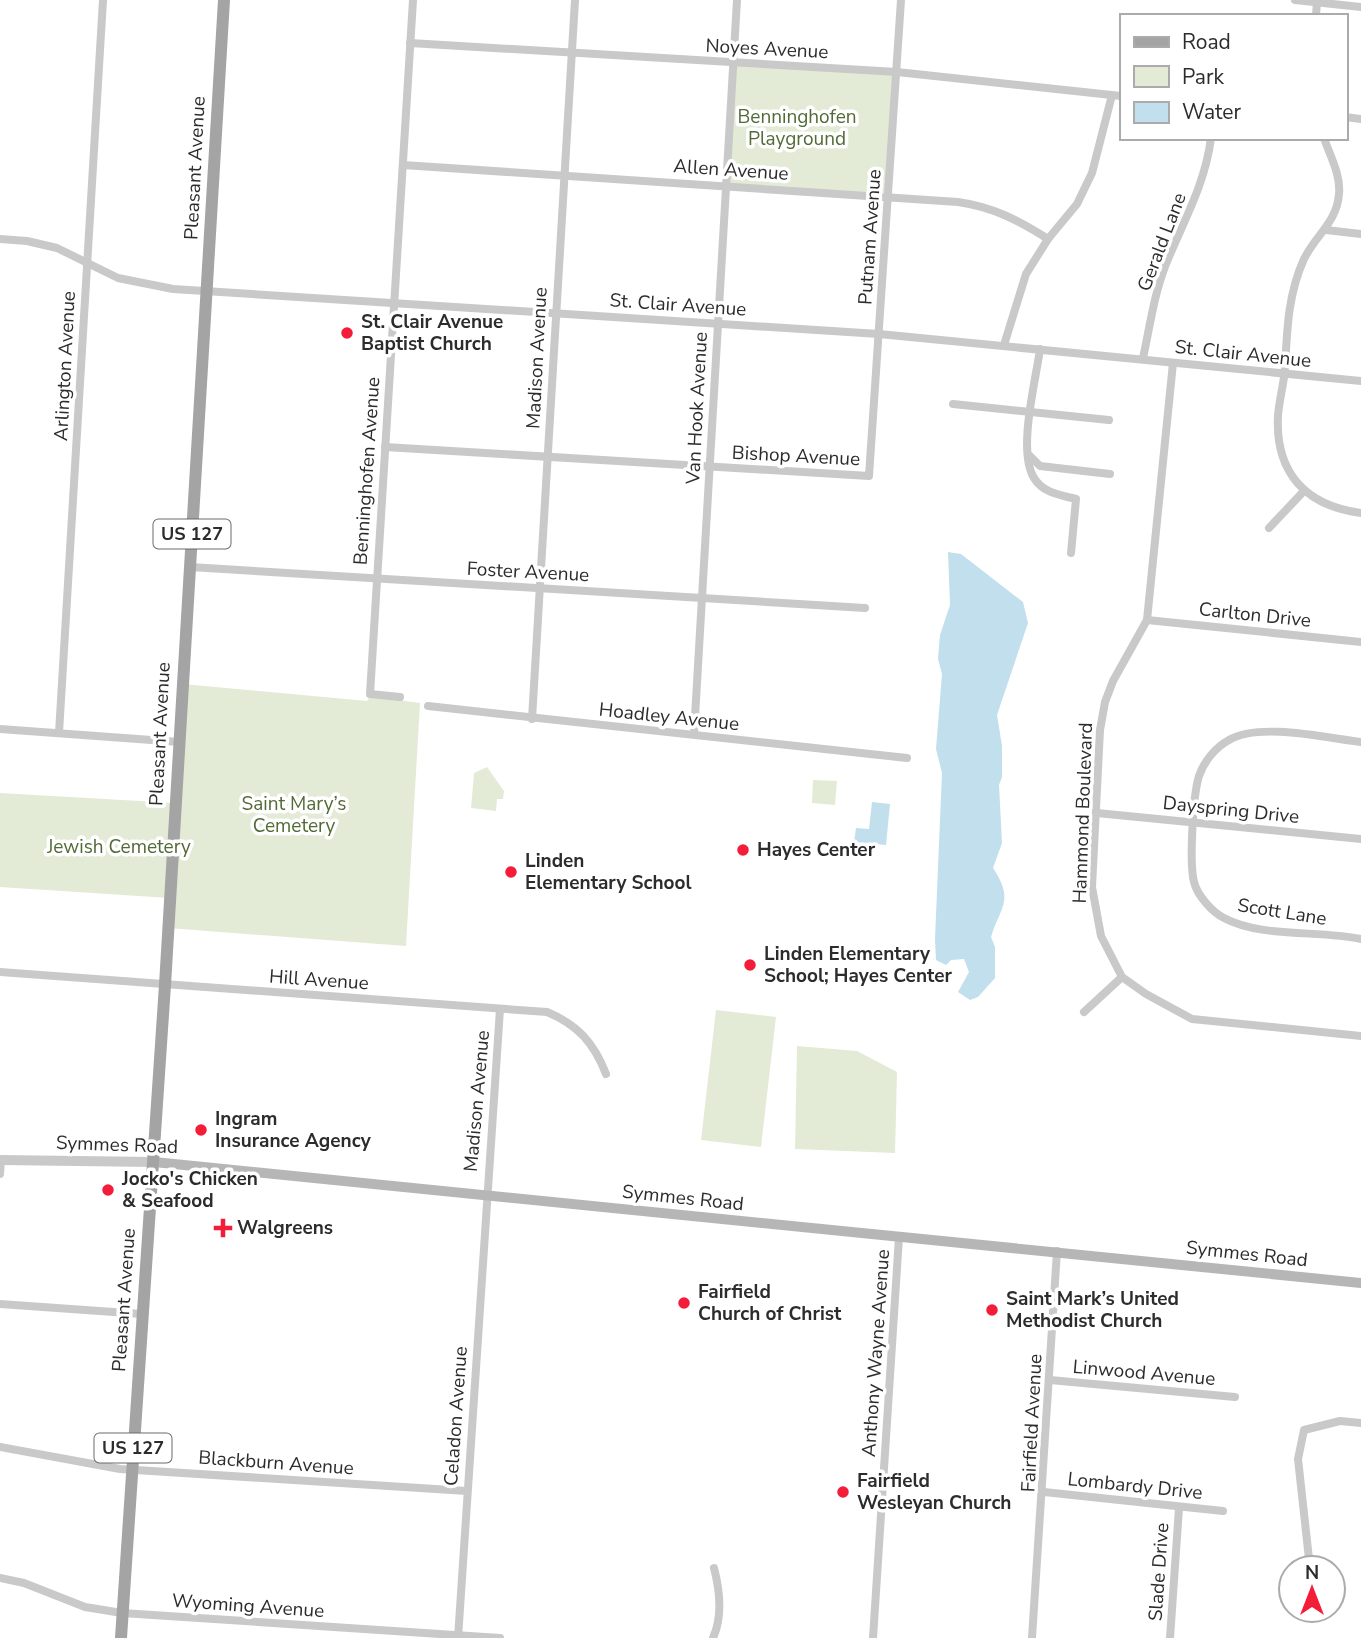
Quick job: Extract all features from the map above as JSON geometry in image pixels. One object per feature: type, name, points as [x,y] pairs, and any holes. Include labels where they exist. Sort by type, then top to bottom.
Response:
[{"type":"main road","name":"Pleasant Avenue","points":[[121,1638],[154,1162],[225,0]]},
{"type":"main road","name":"Symmes Road","points":[[154,1162],[1361,1283]]},
{"type":"street","name":"Arlington Avenue","points":[[59,733],[103,0]]},
{"type":"street","name":"Benninghofen Avenue","points":[[400,697],[370,694],[413,0]]},
{"type":"street","name":"Madison Avenue","points":[[532,719],[575,0]]},
{"type":"street","name":"Van Hook Avenue","points":[[694,734],[737,0]]},
{"type":"street","name":"Putnam Avenue","points":[[869,475],[901,0]]},
{"type":"street","points":[[1295,0],[1361,7]]},
{"type":"street","name":"Noyes Avenue","points":[[410,43],[897,72],[1116,95]]},
{"type":"street","points":[[1004,345],[1026,274],[1048,239],[1077,204],[1093,173],[1116,95]]},
{"type":"street","name":"Gerald Lane","points":[[1143,358],[1156,297],[1166,265],[1194,205],[1210,140]]},
{"type":"street","points":[[1325,140],[1339,184],[1337,203],[1326,230],[1305,257],[1294,285],[1288,315],[1278,416],[1279,438],[1289,472],[1303,492],[1337,509],[1361,513]]},
{"type":"street","name":"Allen Avenue","points":[[403,165],[889,196],[986,206],[1015,218],[1048,239]]},
{"type":"street","points":[[1326,230],[1361,234]]},
{"type":"street","name":"St. Clair Avenue","points":[[0,239],[57,248],[87,265],[139,283],[207,290],[879,334],[1361,381]]},
{"type":"street","points":[[1040,349],[1027,453],[1033,477],[1047,491],[1076,499],[1072,553]]},
{"type":"street","name":"Hammond Boulevard","points":[[1173,363],[1147,620],[1113,681],[1105,702],[1093,887],[1095,913],[1101,936],[1122,977],[1146,994],[1192,1019],[1361,1036]]},
{"type":"street","points":[[953,404],[1109,420]]},
{"type":"street","name":"Bishop Avenue","points":[[385,447],[547,455],[710,468],[869,475]]},
{"type":"street","points":[[1027,453],[1040,466],[1110,474]]},
{"type":"street","points":[[1269,528],[1303,492]]},
{"type":"street","name":"Foster Avenue","points":[[190,567],[865,608]]},
{"type":"street","name":"Carlton Drive","points":[[1147,620],[1361,642]]},
{"type":"street","name":"Hoadley Avenue","points":[[428,706],[907,758]]},
{"type":"street","points":[[0,729],[179,742]]},
{"type":"street","name":"Scott Lane","points":[[1361,742],[1264,732],[1232,738],[1205,764],[1198,778],[1191,857],[1194,884],[1206,903],[1224,918],[1253,927],[1361,939]]},
{"type":"street","name":"Dayspring Drive","points":[[1097,813],[1361,839]]},
{"type":"street","name":"Hill Avenue","points":[[0,972],[547,1012],[574,1025],[595,1049],[606,1074]]},
{"type":"street","points":[[1084,1012],[1122,977]]},
{"type":"street","name":"Madison Avenue","points":[[485,1196],[500,1009]]},
{"type":"street","points":[[0,1174],[1,1160]]},
{"type":"street","name":"Symmes Road","points":[[1,1160],[154,1162]]},
{"type":"street","name":"Celadon Avenue","points":[[458,1637],[485,1196]]},
{"type":"street","name":"Anthony Wayne Avenue","points":[[873,1638],[899,1237]]},
{"type":"street","name":"Fairfield Avenue","points":[[1032,1638],[1044,1492],[1057,1251]]},
{"type":"street","points":[[0,1304],[142,1314]]},
{"type":"street","name":"Linwood Avenue","points":[[1050,1380],[1235,1397]]},
{"type":"street","points":[[1308,1554],[1298,1459],[1304,1430],[1340,1421],[1361,1423]]},
{"type":"street","name":"Blackburn Avenue","points":[[0,1447],[71,1461],[132,1469],[467,1491]]},
{"type":"street","name":"Lombardy Drive","points":[[1044,1492],[1223,1511]]},
{"type":"street","name":"Slade Drive","points":[[1170,1638],[1179,1508]]},
{"type":"street","points":[[713,1638],[718,1627],[719,1606],[714,1568]]},
{"type":"street","name":"Wyoming Avenue","points":[[0,1578],[24,1583],[85,1607],[122,1613],[500,1638]]},
{"type":"green space","name":"Benninghofen Playground","points":[[734,63],[897,72],[889,196],[726,185]]},
{"type":"green space","name":"Saint Mary’s Cemetery","points":[[183,684],[367,701],[370,696],[420,703],[406,946],[168,928],[169,898],[0,887],[0,793],[175,803]]},
{"type":"green space","points":[[487,767],[504,791],[503,799],[497,799],[496,811],[471,808],[474,773]]},
{"type":"green space","points":[[813,780],[837,781],[835,805],[812,803]]},
{"type":"green space","points":[[716,1010],[776,1017],[761,1147],[701,1140]]},
{"type":"green space","points":[[797,1046],[857,1051],[897,1072],[895,1153],[795,1149]]},
{"type":"water","points":[[948,552],[961,554],[1023,602],[1028,623],[997,715],[1002,746],[1002,777],[999,785],[1002,843],[993,868],[1003,888],[1004,904],[991,937],[995,947],[995,978],[978,997],[970,1000],[958,992],[969,972],[964,959],[951,960],[946,965],[936,960],[942,773],[936,749],[942,674],[938,659],[940,635],[950,605]]},
{"type":"water","points":[[872,802],[890,804],[886,845],[854,842],[856,828],[869,829]]},
{"type":"place","name":"St. Clair Avenue Baptist Church","points":[[347,333]]},
{"type":"place","name":"Hayes Center","points":[[743,850]]},
{"type":"place","name":"Linden Elementary School","points":[[511,872]]},
{"type":"place","name":"Linden Elementary School; Hayes Center","points":[[750,965]]},
{"type":"place","name":"Ingram Insurance Agency","points":[[201,1130]]},
{"type":"place","name":"Jocko's Chicken & Seafood","points":[[108,1190]]},
{"type":"place","name":"Walgreens","points":[[223,1228]]},
{"type":"place","name":"Fairfield Church of Christ","points":[[684,1303]]},
{"type":"place","name":"Saint Mark’s United Methodist Church","points":[[992,1310]]},
{"type":"place","name":"Fairfield Wesleyan Church","points":[[843,1492]]},
{"type":"park label","name":"Jewish Cemetery","points":[[119,847]]}]
